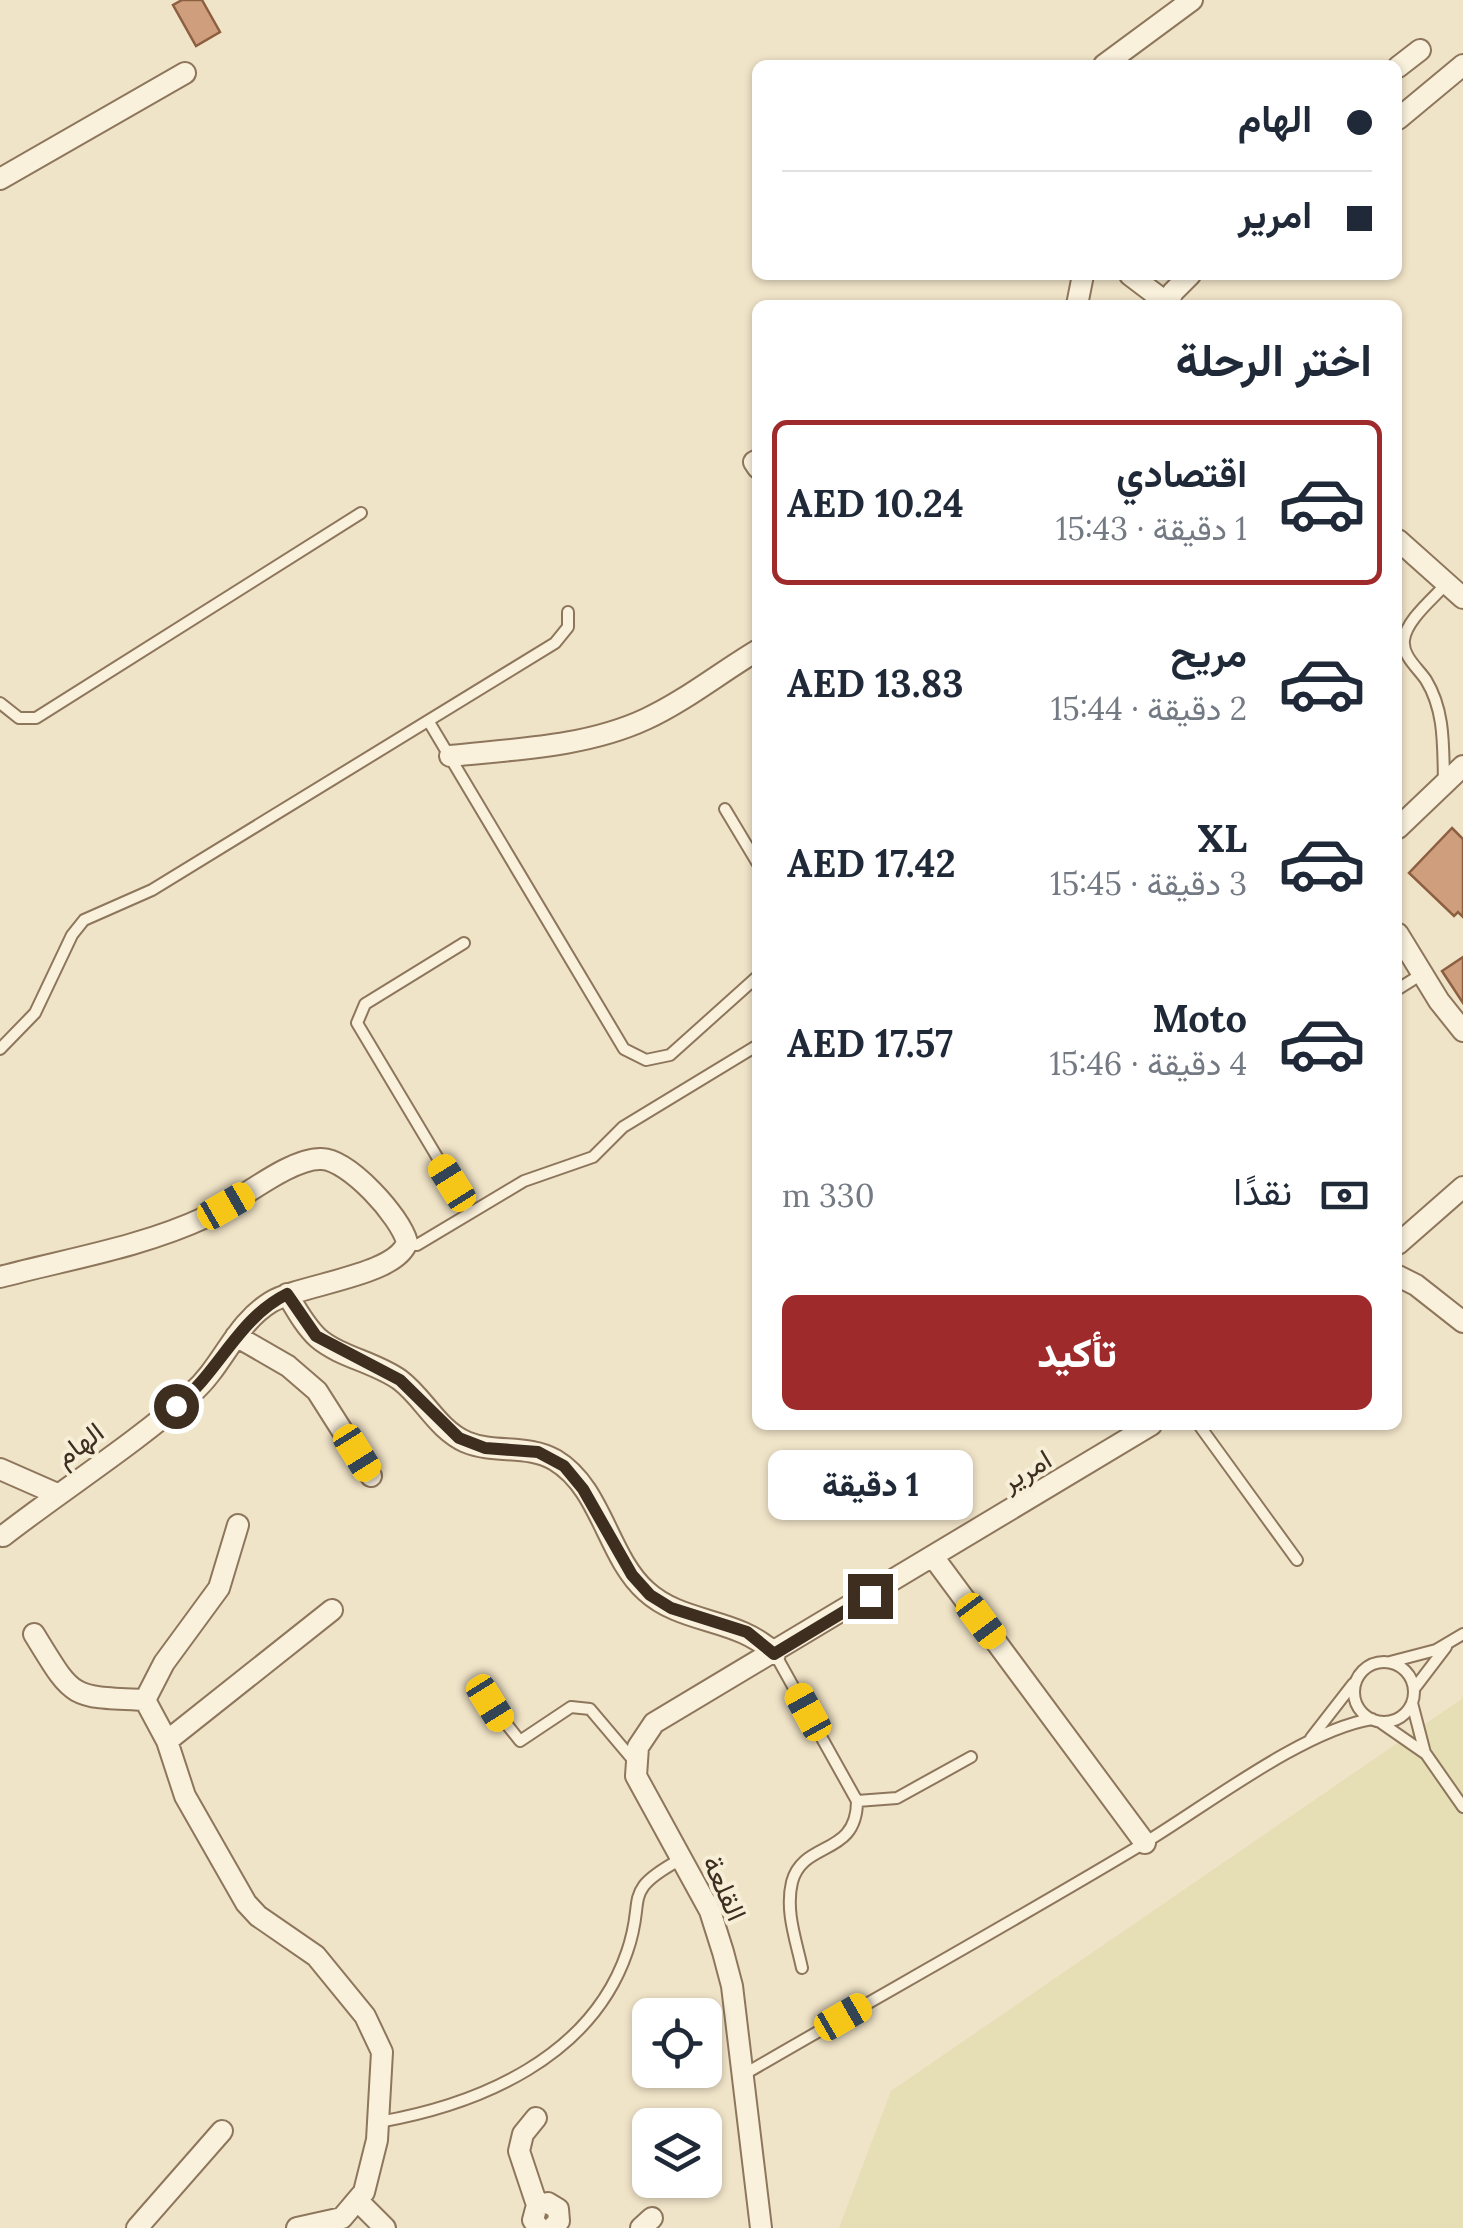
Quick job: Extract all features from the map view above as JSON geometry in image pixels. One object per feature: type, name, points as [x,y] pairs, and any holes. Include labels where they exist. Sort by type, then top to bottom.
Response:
[{"type":"street","points":[[1111,60],[1192,0]]},
{"type":"street","points":[[1402,65],[1420,50]]},
{"type":"street","points":[[1402,116],[1463,65]]},
{"type":"street","points":[[0,180],[185,73]]},
{"type":"street","points":[[1136,280],[1162,300]]},
{"type":"street","points":[[1170,300],[1186,280]]},
{"type":"street","points":[[1402,544],[1463,598]]},
{"type":"street","points":[[450,756],[546,745],[610,732],[647,718],[752,654]]},
{"type":"street","points":[[1402,824],[1463,766]]},
{"type":"street","points":[[1402,804],[1422,801]]},
{"type":"street","points":[[1402,941],[1463,1031]]},
{"type":"street","points":[[0,1277],[181,1228],[303,1162],[321,1158],[342,1166],[372,1192],[405,1234],[406,1245]]},
{"type":"street","points":[[1402,1239],[1463,1187]]},
{"type":"street","name":"الهام","points":[[3,1536],[190,1394],[258,1312],[287,1294],[373,1268],[406,1245]]},
{"type":"street","points":[[1407,1280],[1463,1322]]},
{"type":"street","points":[[287,1294],[316,1336],[400,1380],[459,1438],[485,1448],[538,1452],[564,1466],[583,1489],[632,1575],[650,1595],[671,1608],[747,1632],[774,1654],[654,1723],[644,1734],[635,1761]]},
{"type":"street","points":[[236,1336],[288,1366],[317,1391],[371,1476]]},
{"type":"street","name":"امرير","points":[[774,1654],[1143,1430]]},
{"type":"street","points":[[0,1469],[57,1494]]},
{"type":"street","points":[[145,1700],[164,1663],[219,1588],[238,1525]]},
{"type":"street","points":[[934,1558],[1145,1843]]},
{"type":"street","points":[[167,1742],[332,1610]]},
{"type":"street","points":[[34,1634],[58,1673],[78,1692],[94,1700],[145,1700]]},
{"type":"street","points":[[145,1700],[167,1742],[184,1796],[246,1903],[258,1916],[297,1939],[316,1956],[376,2035],[382,2052],[373,2165],[358,2201],[331,2222],[296,2228]]},
{"type":"street","name":"القلعة","points":[[635,1761],[642,1790],[710,1911],[723,1952],[732,1986],[762,2228]]},
{"type":"street","points":[[536,2118],[523,2134],[519,2151],[544,2224]]},
{"type":"street","points":[[137,2228],[222,2132]]},
{"type":"street","points":[[358,2201],[386,2228]]},
{"type":"lane","points":[[0,703],[19,718],[44,714],[360,513]]},
{"type":"lane","points":[[1444,782],[1438,706],[1423,676],[1407,656],[1404,639],[1411,624],[1447,583]]},
{"type":"lane","points":[[0,1049],[35,1013],[72,935],[84,920],[152,890],[560,640],[568,627],[568,612]]},
{"type":"lane","points":[[429,722],[618,1038],[634,1056],[646,1060],[670,1055],[752,981]]},
{"type":"lane","points":[[725,809],[752,854]]},
{"type":"lane","points":[[464,943],[365,1004],[358,1023],[470,1212]]},
{"type":"lane","points":[[1402,986],[1422,974]]},
{"type":"lane","points":[[406,1245],[416,1245],[524,1182],[593,1157],[623,1127],[752,1050]]},
{"type":"lane","points":[[1203,1430],[1297,1560]]},
{"type":"lane","points":[[1307,1742],[1367,1666],[1421,1656],[1463,1634]]},
{"type":"lane","points":[[1426,1754],[1412,1702],[1414,1689],[1450,1643]]},
{"type":"lane","points":[[774,1654],[857,1800],[857,1821],[850,1834],[800,1864],[792,1878],[789,1908],[802,1968]]},
{"type":"lane","points":[[1389,1662],[1406,1671],[1414,1689]]},
{"type":"lane","points":[[1357,1678],[1354,1688],[1358,1706],[1426,1754],[1463,1806]]},
{"type":"lane","points":[[742,2076],[1145,1843],[1307,1742],[1338,1727],[1399,1718],[1412,1702]]},
{"type":"lane","points":[[490,1703],[520,1741],[571,1708],[590,1709],[635,1761]]},
{"type":"lane","points":[[857,1800],[897,1798],[971,1757]]},
{"type":"lane","points":[[378,2122],[461,2103],[565,2046],[592,2020],[618,1973],[628,1950],[637,1896],[645,1879],[682,1859]]},
{"type":"shaded area","points":[[1463,1698],[1463,2228],[839,2228],[891,2091]]},
{"type":"building","points":[[182,0],[202,0],[220,32],[196,46],[173,5]]},
{"type":"building","points":[[1452,828],[1463,839],[1463,917],[1458,912],[1454,916],[1409,873]]},
{"type":"building","points":[[1463,957],[1463,1003],[1442,971]]},
{"type":"route","points":[[176,1406],[216,1367],[246,1323],[287,1294],[316,1336],[400,1380],[450,1433],[485,1448],[538,1452],[564,1466],[583,1489],[640,1586],[671,1608],[747,1632],[774,1654],[870,1596]]}]
